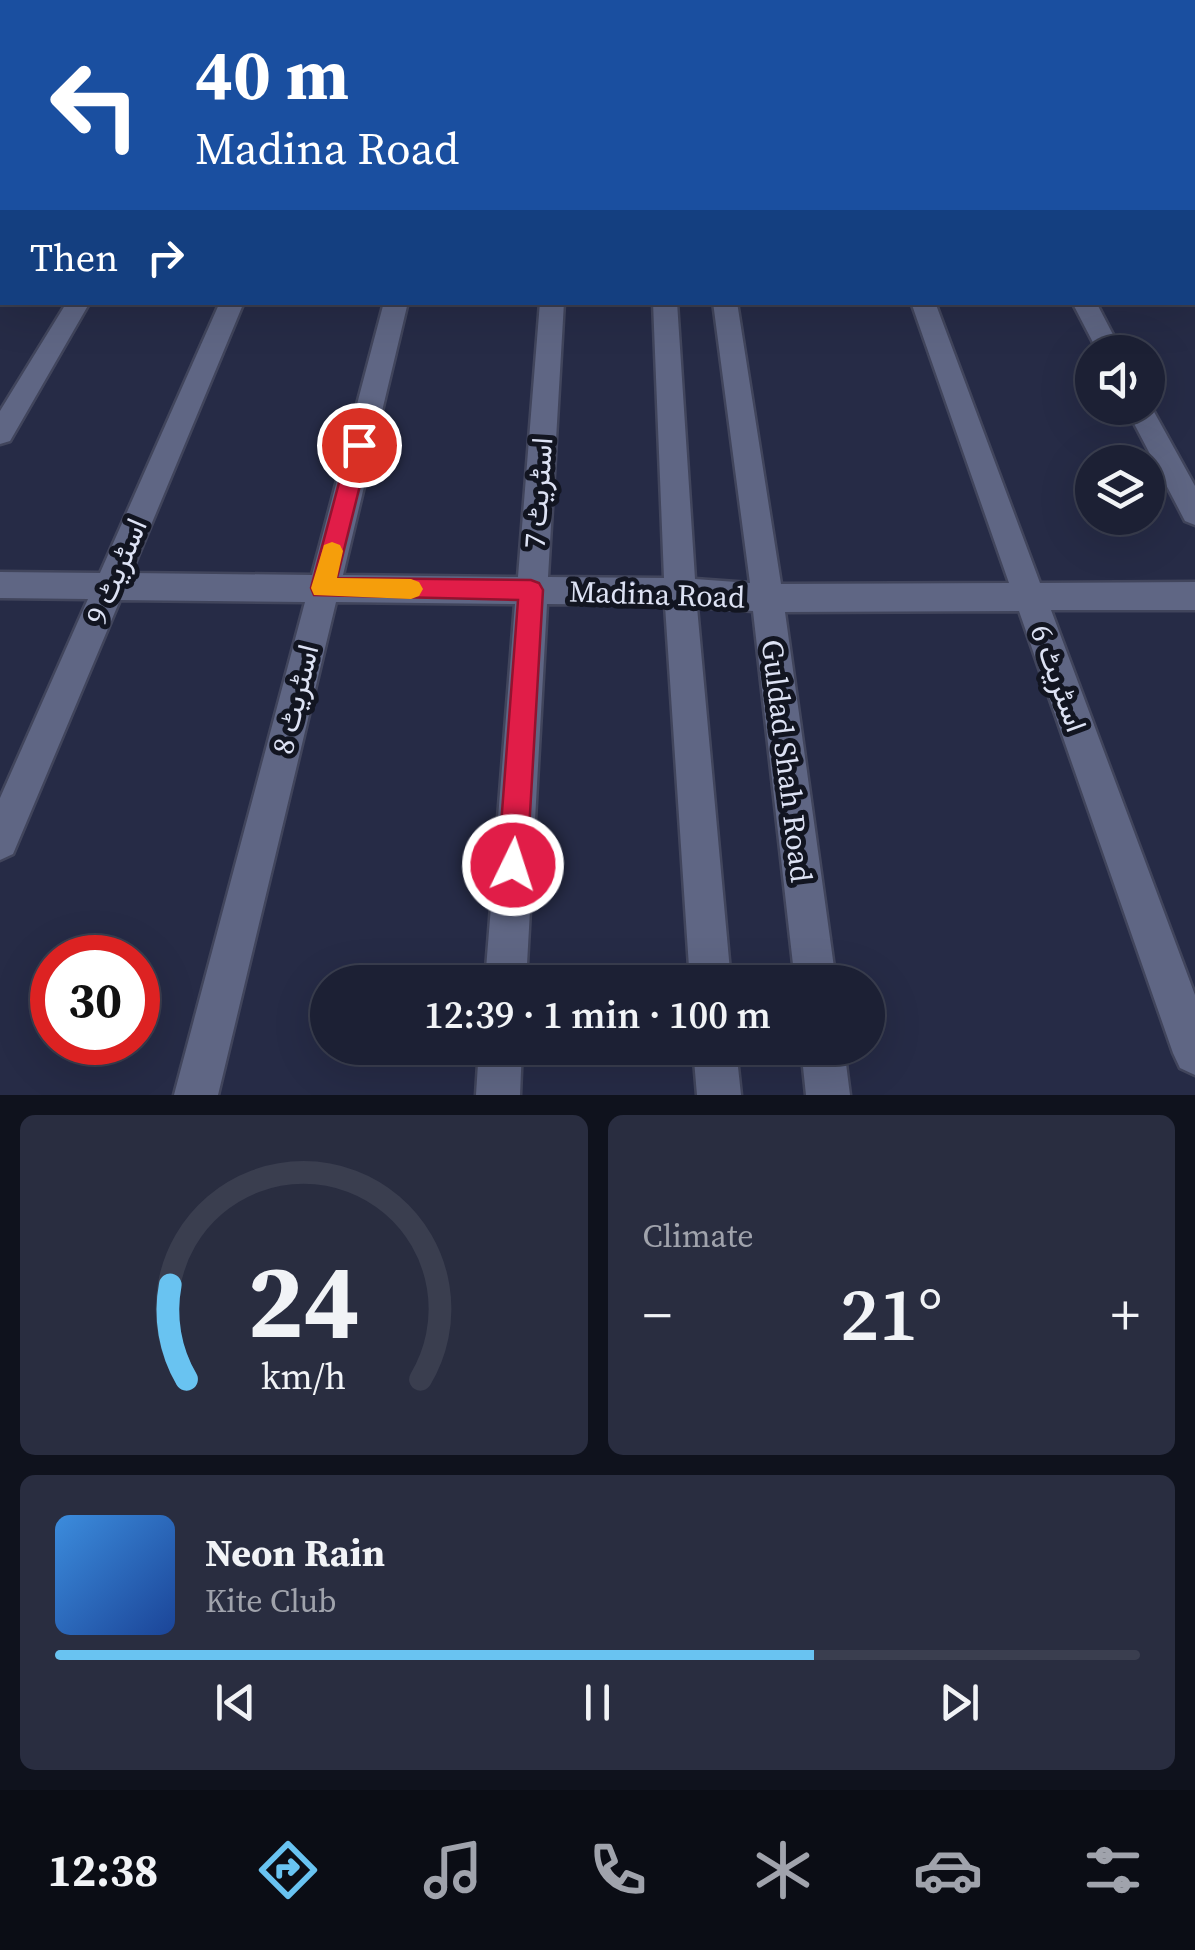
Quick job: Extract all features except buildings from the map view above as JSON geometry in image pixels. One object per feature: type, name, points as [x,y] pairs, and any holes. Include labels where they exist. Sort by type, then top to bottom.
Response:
[{"type":"street","points":[[0,434],[77,305]]},
{"type":"street","name":"اسٹریٹ 9","points":[[0,840],[231,305]]},
{"type":"street","name":"اسٹریٹ 8","points":[[196,1095],[395,305]]},
{"type":"street","name":"اسٹریٹ 7","points":[[506,965],[552,305]]},
{"type":"street","points":[[665,305],[680,592],[709,965]]},
{"type":"street","name":"Guldad Shah Road","points":[[725,305],[767,598],[812,965]]},
{"type":"street","name":"اسٹریٹ 6","points":[[924,305],[1195,1053]]},
{"type":"street","points":[[1086,305],[1101,335]]},
{"type":"street","points":[[1148,425],[1195,514]]},
{"type":"street","name":"Madina Road","points":[[0,585],[680,592],[767,598],[1195,596]]},
{"type":"street","points":[[498,1095],[500,1065]]},
{"type":"street","points":[[716,1065],[719,1095]]},
{"type":"street","points":[[824,1065],[828,1095]]},
{"type":"slow traffic","points":[[332,551],[323,588],[411,589]]},
{"type":"route","points":[[359,445],[323,588],[531,590],[513,865]]}]
